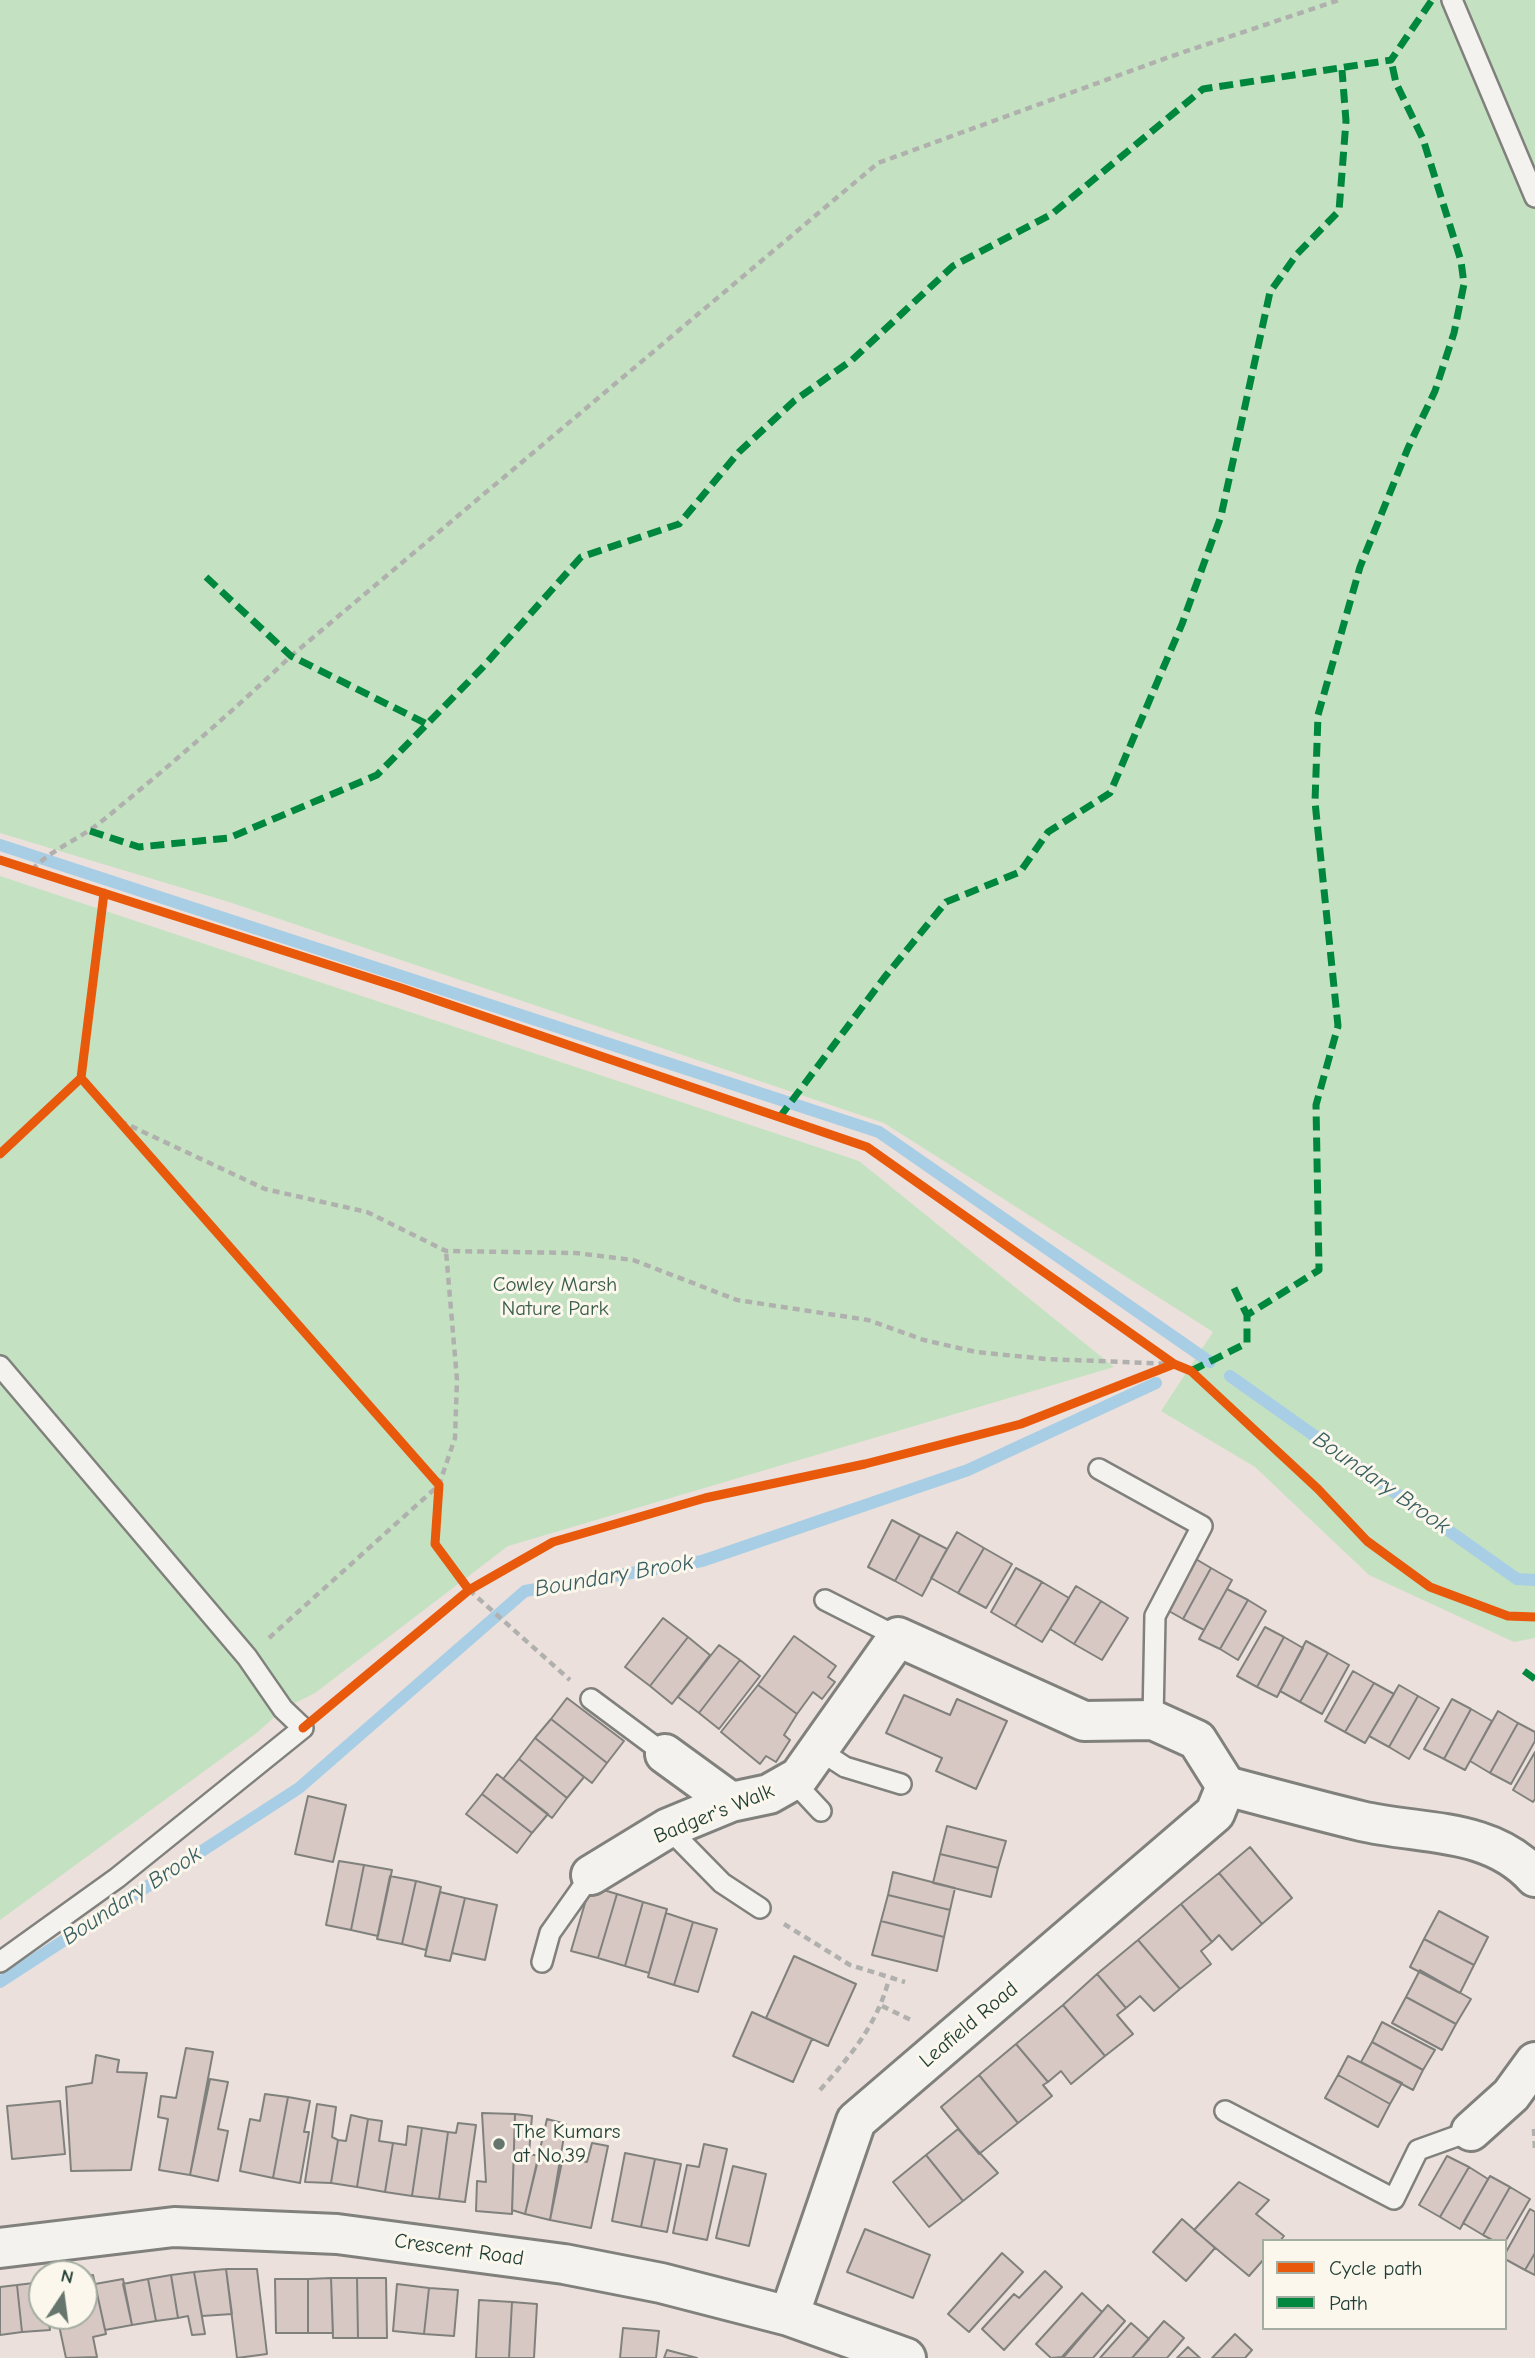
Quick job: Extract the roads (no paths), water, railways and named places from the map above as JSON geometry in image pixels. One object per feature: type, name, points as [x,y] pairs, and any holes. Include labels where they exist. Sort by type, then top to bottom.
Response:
[{"type":"street","points":[[898,1637],[1084,1720],[1153,1720],[1197,1740],[1226,1786],[1364,1821],[1440,1830],[1480,1841],[1521,1862],[1535,1877]]},
{"type":"street","name":"Badger's Walk","points":[[591,1875],[668,1828],[731,1802],[769,1794],[793,1781],[819,1750],[898,1637]]},
{"type":"street","points":[[666,1754],[731,1802]]},
{"type":"street","name":"Leafield Road","points":[[789,2316],[856,2121],[1215,1813],[1226,1786]]},
{"type":"street","points":[[1471,2131],[1528,2128],[1535,2062]]},
{"type":"street","name":"Crescent Road","points":[[0,2248],[174,2227],[337,2234],[564,2264],[661,2283],[789,2316],[906,2358]]},
{"type":"lane","points":[[1452,0],[1535,197]]},
{"type":"lane","points":[[0,1366],[247,1657],[283,1709],[303,1728],[117,1878],[0,1962]]},
{"type":"lane","points":[[1099,1469],[1202,1526],[1155,1615],[1153,1720]]},
{"type":"lane","points":[[825,1600],[898,1637]]},
{"type":"lane","points":[[591,1699],[666,1754]]},
{"type":"lane","points":[[819,1750],[845,1767],[901,1784]]},
{"type":"lane","points":[[793,1781],[821,1811]]},
{"type":"lane","points":[[668,1828],[722,1883],[761,1908]]},
{"type":"lane","points":[[542,1962],[550,1933],[591,1875]]},
{"type":"lane","points":[[1225,2111],[1394,2199],[1418,2150],[1471,2131]]},
{"type":"waterway","points":[[0,845],[879,1132],[1210,1362]]},
{"type":"waterway","name":"Boundary Brook","points":[[1230,1376],[1517,1579],[1535,1580]]},
{"type":"waterway","name":"Boundary Brook","points":[[0,1982],[299,1788],[525,1591],[702,1561],[968,1470],[1156,1383]]},
{"type":"place","name":"The Kumars at No.39","points":[[499,2144]]},
{"type":"park label","name":"Cowley Marsh Nature Park","points":[[555,1297]]}]
